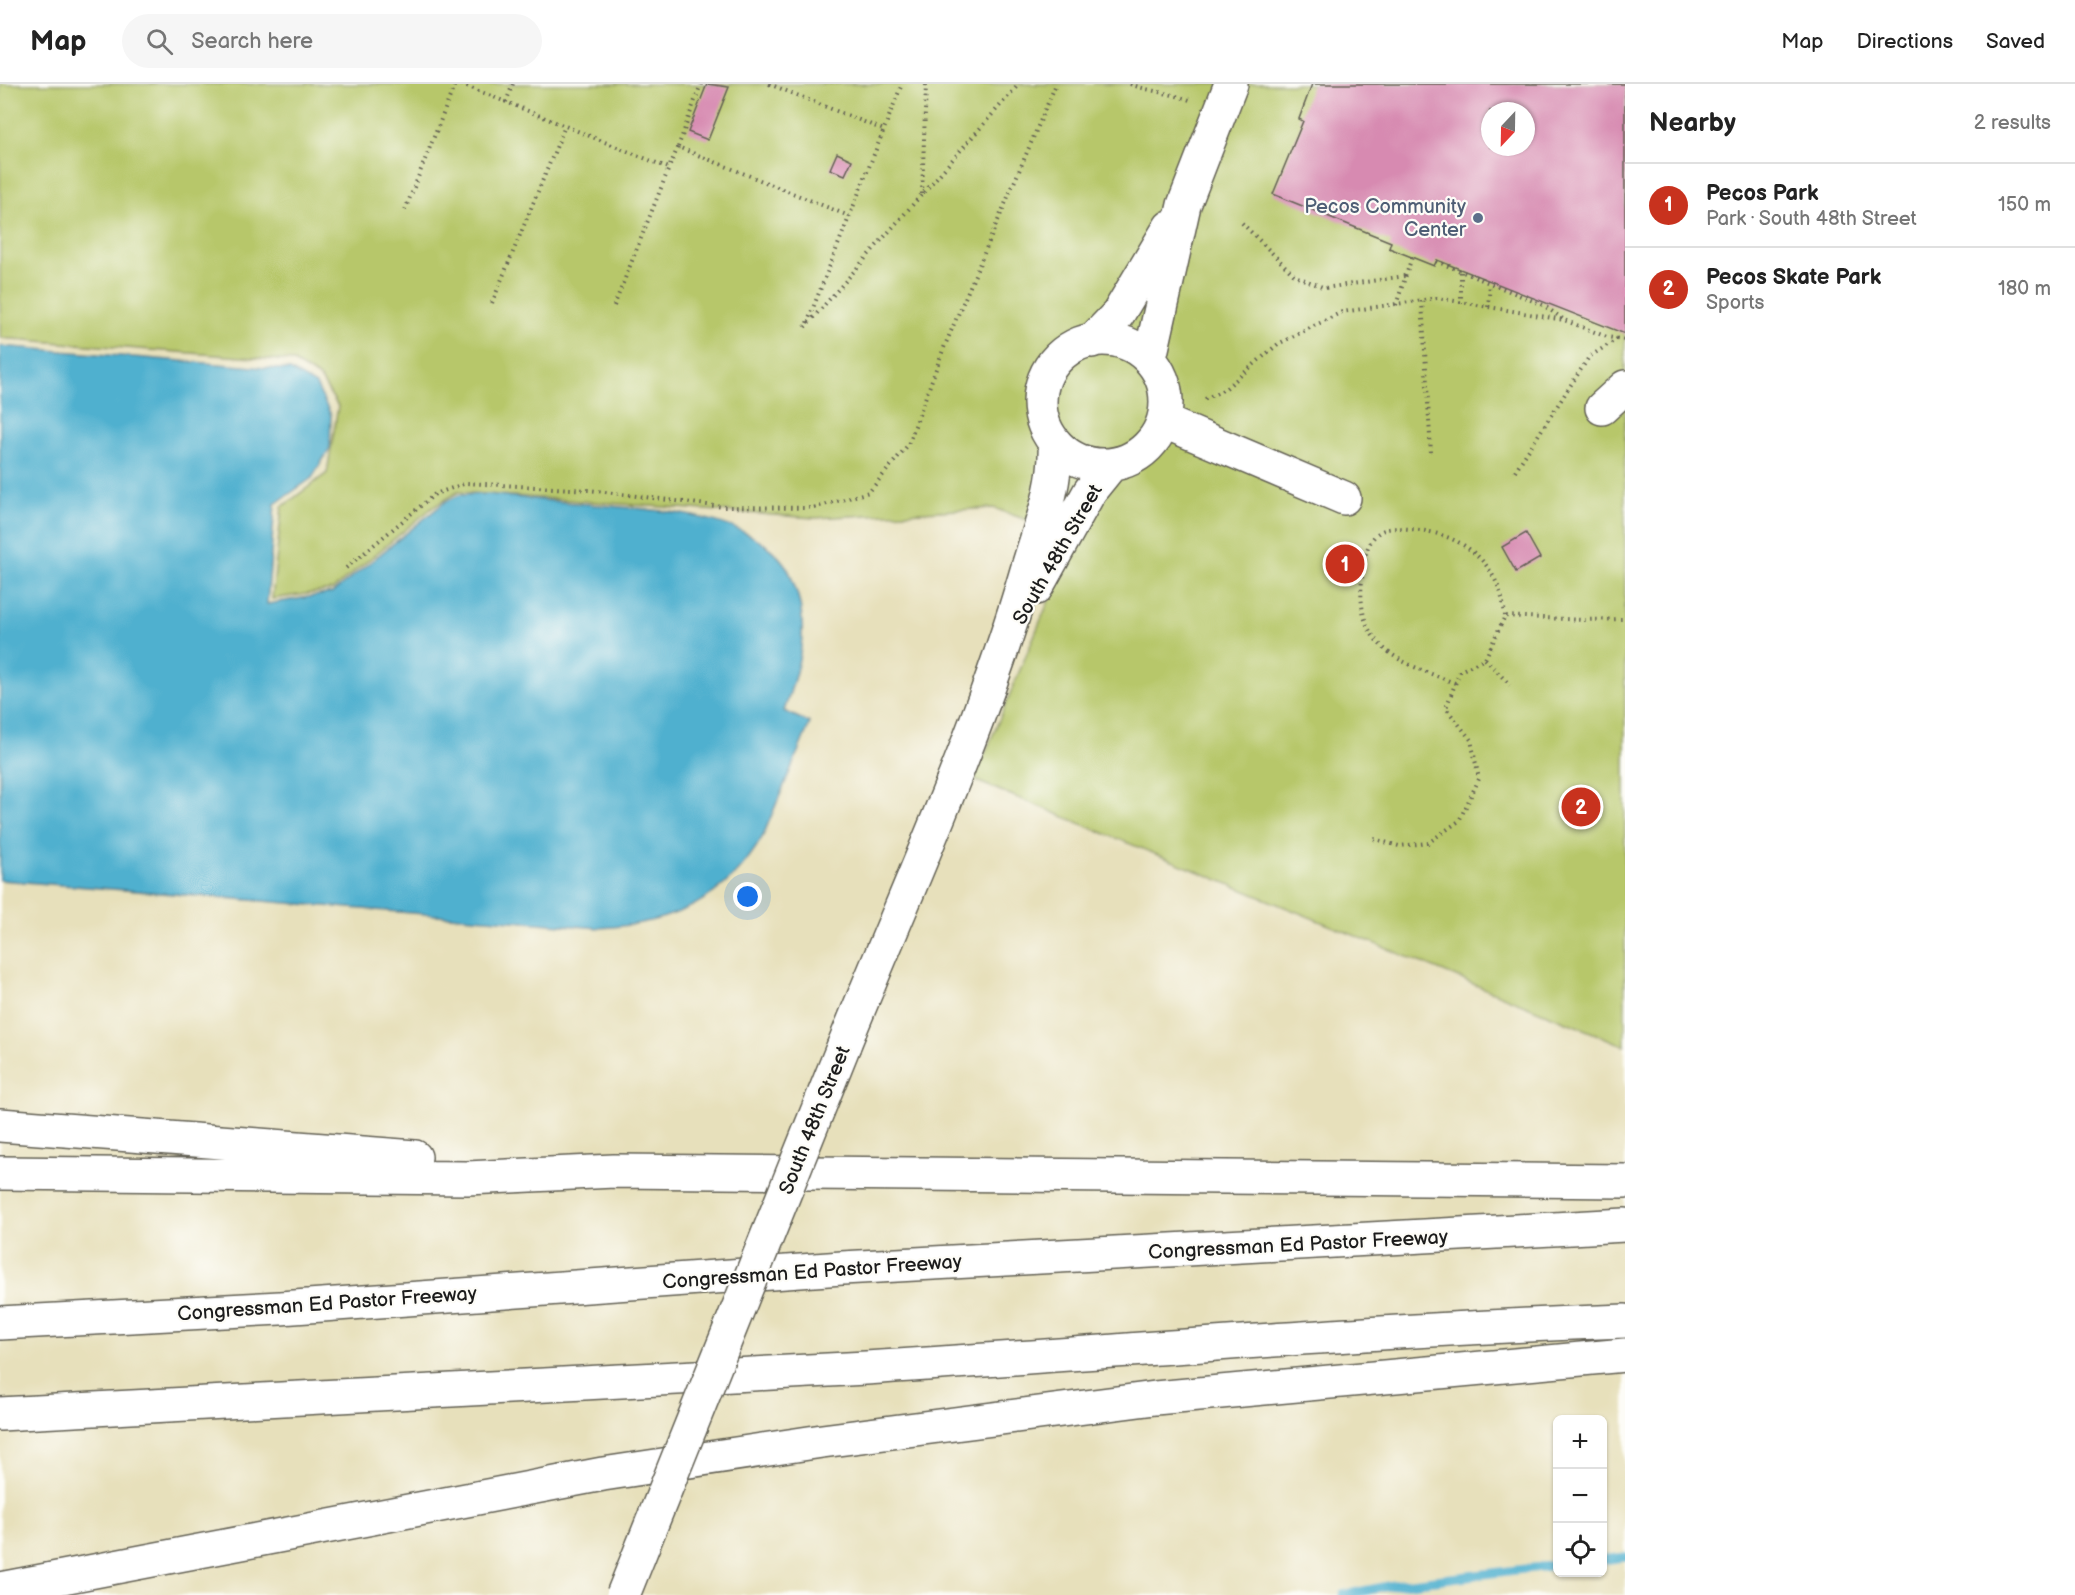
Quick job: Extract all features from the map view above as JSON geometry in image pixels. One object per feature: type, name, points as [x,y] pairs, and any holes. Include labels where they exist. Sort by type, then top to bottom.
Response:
[{"type":"main road","points":[[1150,358],[1184,205],[1231,84]]},
{"type":"main road","points":[[1092,341],[1118,314],[1184,205]]},
{"type":"main road","points":[[1105,340],[1130,345],[1150,358],[1165,390],[1167,401],[1165,422],[1144,451],[1111,465],[1087,463],[1074,458],[1055,444],[1042,421],[1040,408],[1043,382],[1048,370],[1067,350],[1092,341],[1105,340]]},
{"type":"main road","points":[[1165,422],[1344,498]]},
{"type":"main road","name":"South 48th Street","points":[[623,1595],[1005,645],[1050,495],[1056,461],[1055,444]]},
{"type":"main road","name":"South 48th Street","points":[[1005,645],[1076,514],[1111,465]]},
{"type":"main road","points":[[0,1125],[614,1171]]},
{"type":"main road","points":[[0,1173],[467,1178],[614,1171],[1625,1181]]},
{"type":"main road","name":"Congressman Ed Pastor Freeway","points":[[0,1323],[280,1308],[842,1268],[1625,1225]]},
{"type":"main road","points":[[0,1414],[647,1381],[1207,1342],[1473,1326],[1625,1321]]},
{"type":"main road","points":[[0,1589],[603,1474],[833,1439],[1166,1397],[1625,1354]]},
{"type":"path","points":[[405,210],[455,84]]},
{"type":"path","points":[[462,84],[669,168]]},
{"type":"path","points":[[506,102],[513,84]]},
{"type":"path","points":[[614,306],[702,84]]},
{"type":"path","points":[[768,84],[884,130]]},
{"type":"path","points":[[902,84],[805,327],[1019,84]]},
{"type":"path","points":[[922,195],[926,84]]},
{"type":"path","points":[[346,568],[435,494],[466,483],[589,490],[723,507],[813,508],[869,492],[908,445],[943,350],[1056,84]]},
{"type":"path","points":[[1130,84],[1153,92],[1176,94],[1201,104]]},
{"type":"path","points":[[492,303],[565,126]]},
{"type":"path","points":[[678,147],[849,216]]},
{"type":"path","points":[[1242,223],[1295,276],[1325,288],[1406,276]]},
{"type":"path","points":[[1396,305],[1412,257]]},
{"type":"path","points":[[1436,261],[1543,305],[1564,320]]},
{"type":"path","points":[[1461,272],[1461,303]]},
{"type":"path","points":[[1488,307],[1491,284]]},
{"type":"path","points":[[1205,399],[1225,389],[1278,344],[1342,312],[1437,298],[1564,320],[1625,340]]},
{"type":"path","points":[[1422,301],[1431,453]]},
{"type":"path","points":[[1515,471],[1590,357],[1618,339]]},
{"type":"path","points":[[1374,839],[1398,846],[1428,843],[1460,821],[1479,780],[1471,740],[1446,708],[1460,671],[1485,659],[1505,616],[1503,594],[1492,573],[1476,554],[1458,541],[1438,532],[1391,528],[1376,536],[1364,558],[1361,583],[1364,623],[1392,656],[1455,683]]},
{"type":"path","points":[[1505,616],[1584,620],[1625,619]]},
{"type":"path","points":[[1485,659],[1510,685]]},
{"type":"green space","points":[[0,84],[1625,84],[1625,1046],[974,780],[1075,538],[994,508],[815,518],[458,492],[433,507],[332,590],[272,599],[282,507],[327,473],[338,406],[320,378],[292,361],[0,338]]},
{"type":"water","points":[[0,346],[290,370],[316,385],[331,415],[330,448],[312,478],[275,504],[267,604],[332,593],[445,502],[459,495],[487,494],[666,511],[722,523],[747,534],[769,548],[789,570],[800,603],[802,618],[798,665],[784,711],[810,723],[763,836],[732,877],[714,893],[695,905],[650,921],[599,928],[0,880]]},
{"type":"building","points":[[707,84],[729,87],[708,140],[688,132]]},
{"type":"building","name":"Pecos Community Center","points":[[1312,84],[1625,84],[1625,334],[1437,260],[1434,266],[1389,248],[1391,242],[1273,194],[1303,121],[1299,119]]},
{"type":"building","points":[[837,153],[852,160],[845,175],[830,169]]},
{"type":"building","points":[[1526,533],[1540,558],[1516,572],[1502,547]]},
{"type":"waterway","points":[[1607,1559],[1625,1557]]},
{"type":"waterway","points":[[1343,1595],[1394,1585],[1553,1566]]},
{"type":"place","name":"Pecos Community Center","points":[[1478,218]]},
{"type":"place","name":"Pecos Park","points":[[1345,564]]},
{"type":"place","name":"Pecos Skate Park","points":[[1581,807]]}]
